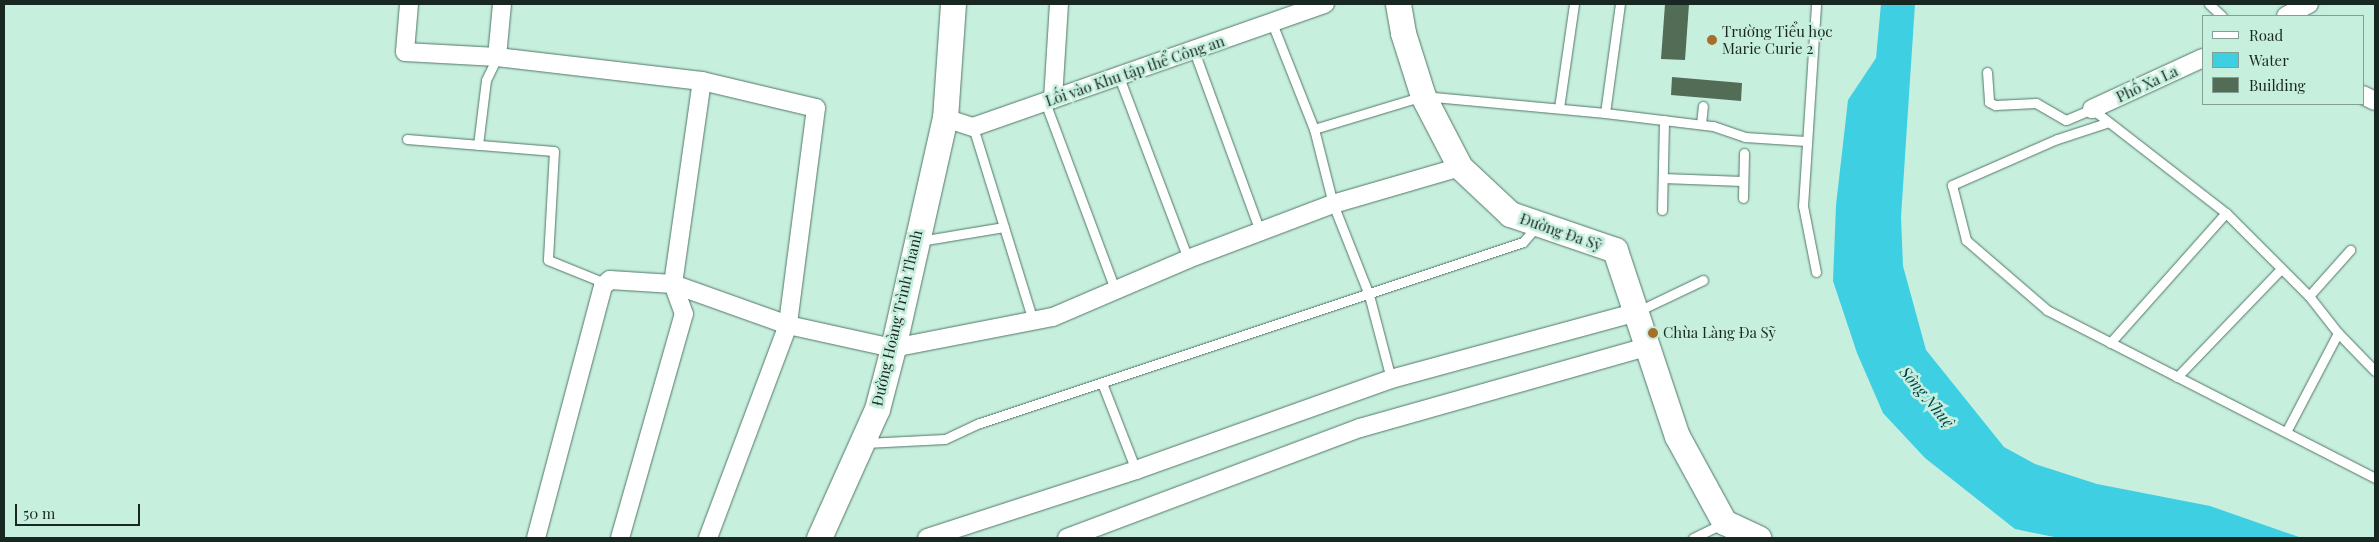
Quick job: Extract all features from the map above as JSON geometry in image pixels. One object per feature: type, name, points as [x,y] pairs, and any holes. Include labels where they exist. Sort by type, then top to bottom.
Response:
[{"type":"street","points":[[409,4],[405,52],[497,57],[702,81],[816,108],[788,324],[708,538]]},
{"type":"street","points":[[497,57],[502,4]]},
{"type":"street","name":"Đường Hoàng Trình Thanh","points":[[819,538],[877,409],[893,348],[915,242],[945,118],[953,4]]},
{"type":"street","points":[[1049,101],[1060,4]]},
{"type":"street","name":"Lối vào Khu tập thể Công an","points":[[973,127],[1325,4]]},
{"type":"street","name":"Đường Đa Sỹ","points":[[1398,4],[1403,33],[1423,96],[1460,167],[1510,214],[1537,226],[1615,250],[1634,313],[1677,436],[1724,522]]},
{"type":"street","points":[[2288,15],[2309,4]]},
{"type":"street","name":"Phố Xa La","points":[[2092,109],[2202,58]]},
{"type":"street","points":[[620,538],[684,314],[673,284],[702,81]]},
{"type":"street","points":[[945,118],[973,127]]},
{"type":"street","points":[[536,538],[605,283],[673,284],[788,324],[893,348],[1053,316],[1188,259],[1333,204],[1460,167]]},
{"type":"street","points":[[927,538],[1136,470],[1390,379],[1634,313]]},
{"type":"street","points":[[1068,538],[1088,534],[1360,428],[1646,347]]},
{"type":"street","points":[[1724,522],[1759,538]]},
{"type":"lane","points":[[1559,108],[1574,4]]},
{"type":"lane","points":[[1605,113],[1620,4]]},
{"type":"lane","points":[[1816,4],[1803,206],[1816,272]]},
{"type":"lane","points":[[2209,4],[2221,15]]},
{"type":"lane","points":[[1272,23],[1314,129],[1333,204],[1368,295],[1390,379]]},
{"type":"lane","points":[[1194,51],[1260,231]]},
{"type":"lane","points":[[478,145],[486,80],[497,57]]},
{"type":"lane","points":[[1987,72],[1989,102],[1995,105],[2036,103],[2066,120],[2092,109],[2106,123],[2226,214],[2280,270],[2309,296],[2338,333],[2375,371]]},
{"type":"lane","points":[[1119,77],[1188,259]]},
{"type":"lane","points":[[1314,129],[1423,96],[1559,108],[1701,124],[1745,137],[1806,141]]},
{"type":"lane","points":[[1049,101],[1115,289]]},
{"type":"lane","points":[[1701,124],[1702,106]]},
{"type":"lane","points":[[1662,210],[1664,120]]},
{"type":"lane","points":[[2106,123],[2057,139],[1952,185],[1966,240],[2047,310],[2375,478]]},
{"type":"lane","points":[[973,127],[1033,321]]},
{"type":"lane","points":[[407,139],[554,152],[548,260],[605,283]]},
{"type":"lane","points":[[1744,152],[1742,181],[1744,198]]},
{"type":"lane","points":[[1663,178],[1742,181]]},
{"type":"lane","points":[[2110,343],[2226,214]]},
{"type":"lane","points":[[863,443],[946,439],[980,423],[1523,242],[1537,226]]},
{"type":"lane","points":[[915,242],[1004,227]]},
{"type":"lane","points":[[2309,296],[2350,250]]},
{"type":"lane","points":[[2177,377],[2280,270]]},
{"type":"lane","points":[[1634,313],[1703,280]]},
{"type":"lane","points":[[2286,432],[2338,333]]},
{"type":"lane","points":[[1102,383],[1136,470]]},
{"type":"lane","points":[[1693,538],[1724,522]]},
{"type":"water","name":"Sông Nhuệ","points":[[1881,4],[1915,4],[1901,217],[1903,266],[1926,350],[2004,447],[2035,464],[2097,484],[2210,506],[2302,538],[2059,538],[2015,529],[1925,458],[1883,413],[1857,353],[1833,281],[1836,205],[1848,100],[1876,58]]},
{"type":"building","points":[[1665,4],[1689,4],[1685,60],[1661,59]]},
{"type":"building","points":[[1672,77],[1742,83],[1741,101],[1671,95]]},
{"type":"place","name":"Trường Tiểu học Marie Curie 2","points":[[1712,40]]},
{"type":"place","name":"Chùa Làng Đa Sỹ","points":[[1653,333]]}]
